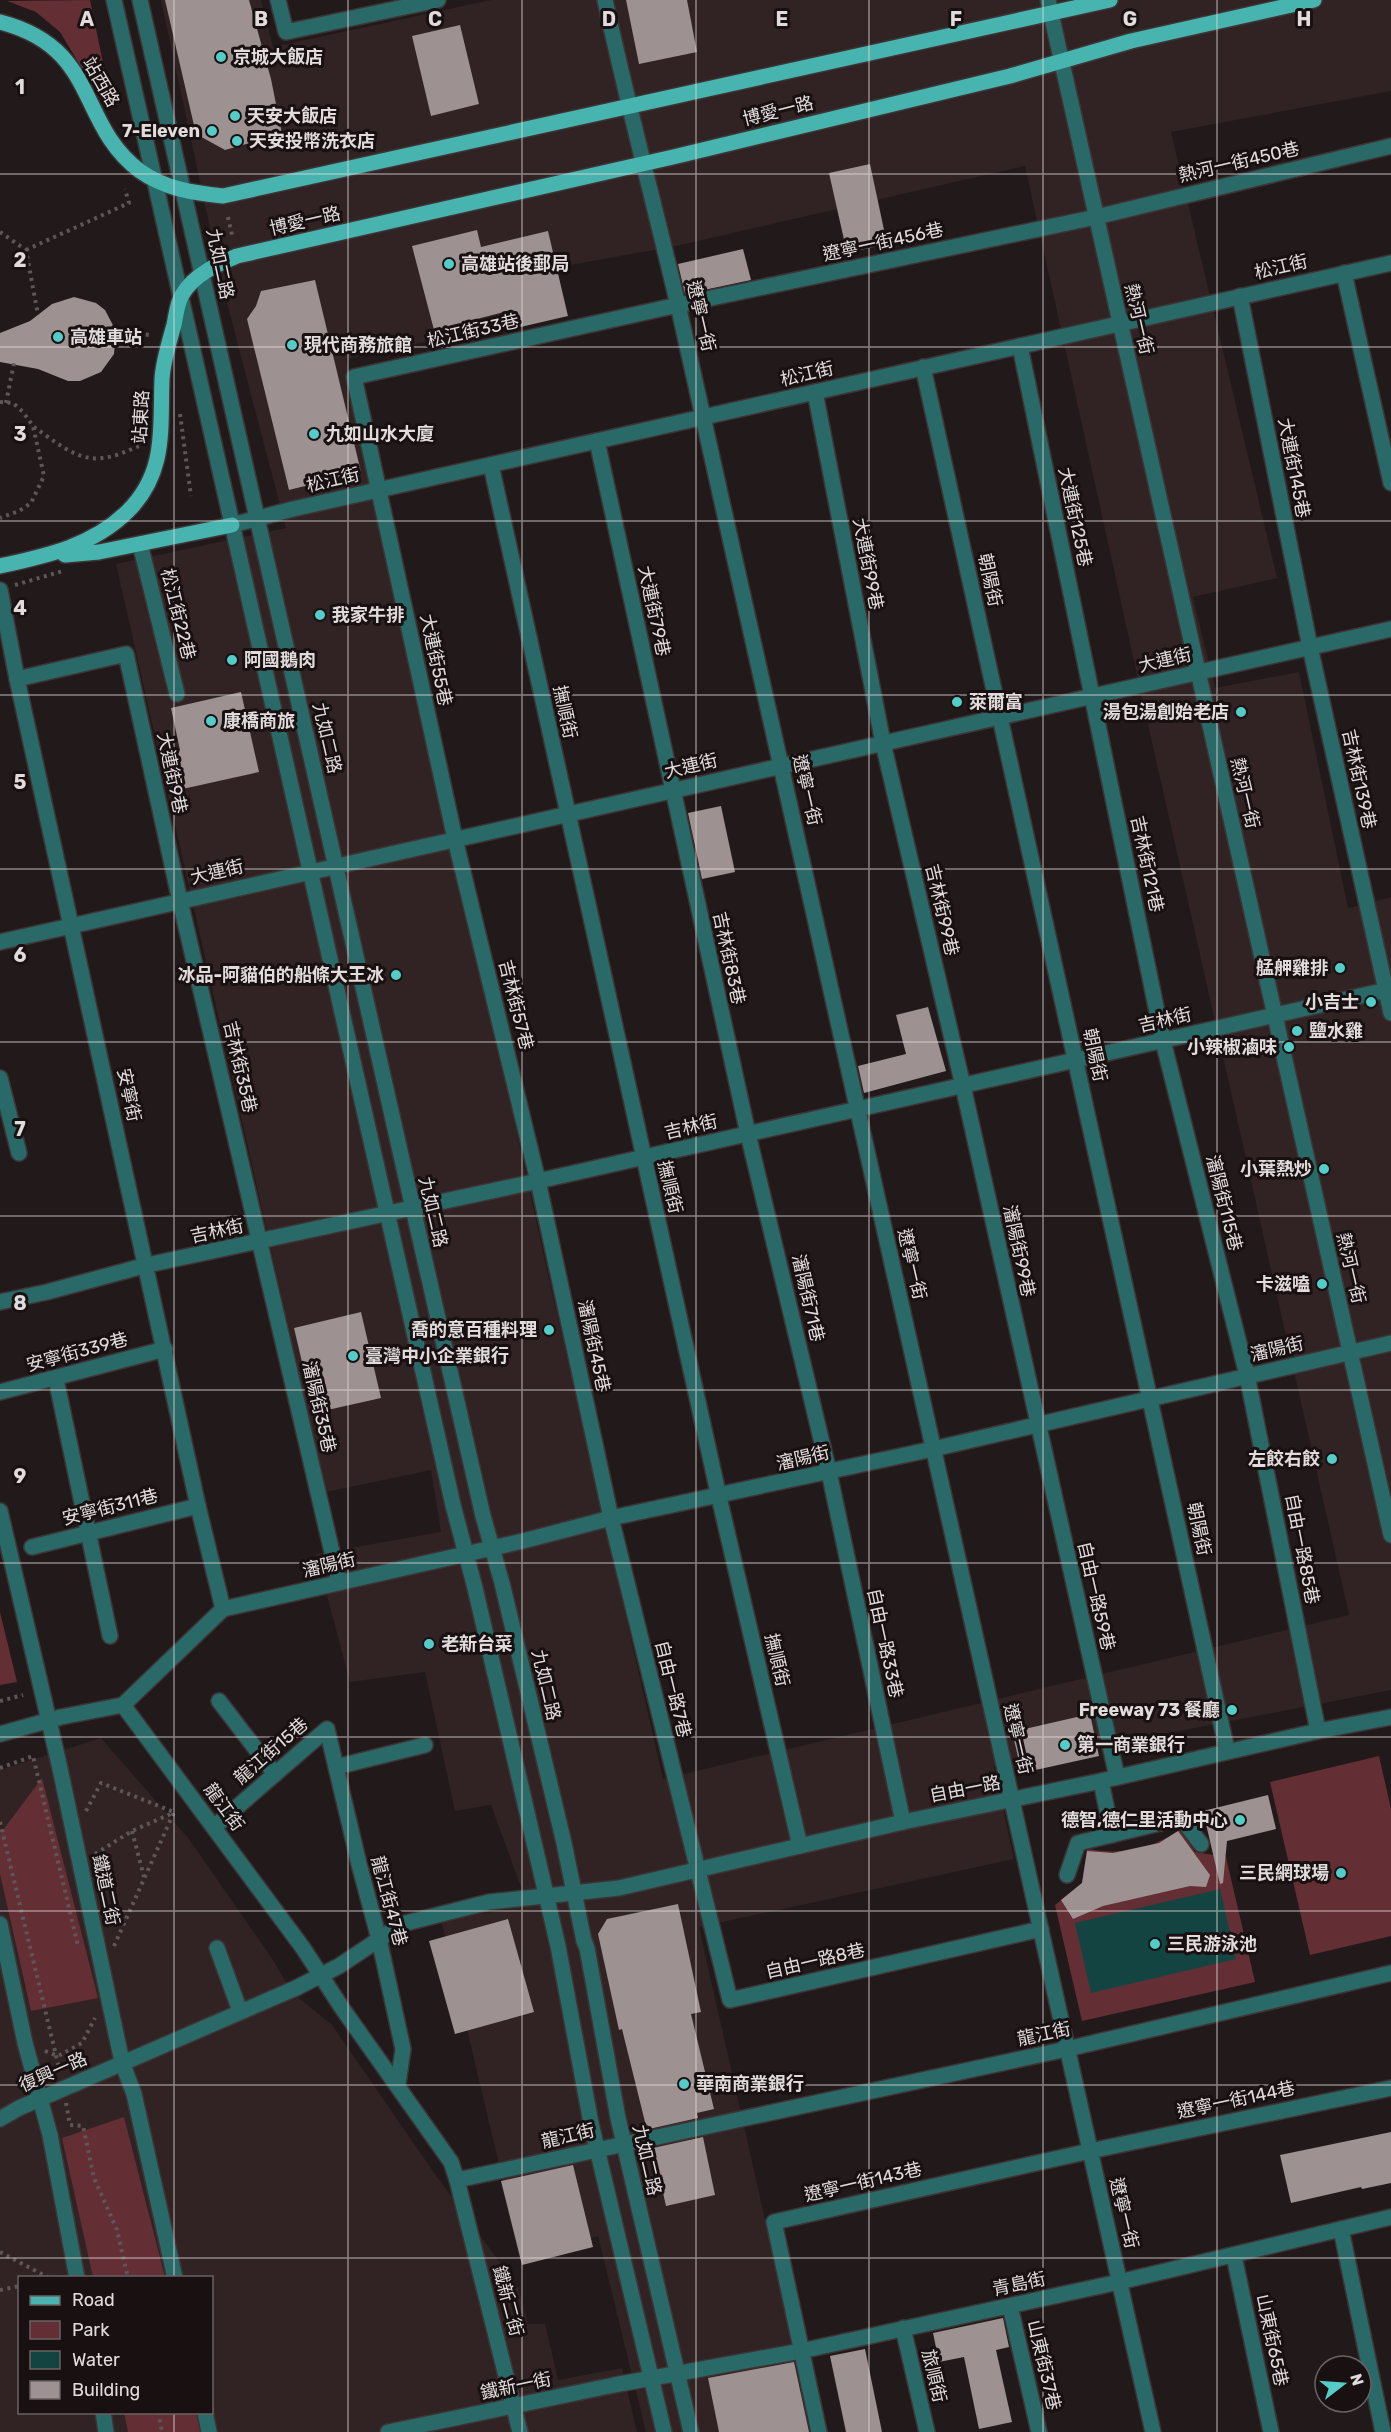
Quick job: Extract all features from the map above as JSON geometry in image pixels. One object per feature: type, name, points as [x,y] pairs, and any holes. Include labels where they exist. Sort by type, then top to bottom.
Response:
[{"type":"main road","name":"博愛一路","points":[[154,180],[184,190],[223,196],[235,194],[628,107],[1050,6],[1110,0]]},
{"type":"main road","name":"博愛一路","points":[[250,253],[644,163],[998,78],[1131,41],[1314,0]]},
{"type":"main road","name":"站西路","points":[[0,22],[34,34],[62,55],[81,80],[106,130],[119,150],[141,172],[154,180]]},
{"type":"main road","name":"站東路","points":[[0,566],[41,557],[79,544],[113,524],[128,511],[148,482],[160,451],[163,368],[182,295],[202,274],[220,263],[250,253]]},
{"type":"main road","points":[[41,557],[99,552],[232,525]]},
{"type":"street","points":[[114,0],[387,1213],[547,1896],[597,2150],[664,2432]]},
{"type":"street","name":"九如二路","points":[[140,0],[412,1207],[575,1892],[623,2144],[691,2432]]},
{"type":"street","points":[[278,0],[286,32],[438,0]]},
{"type":"street","name":"遼寧一街","points":[[605,0],[628,107],[644,163],[704,417],[1153,2432]]},
{"type":"street","name":"熱河一街","points":[[1050,6],[1391,1535]]},
{"type":"street","name":"熱河一街450巷","points":[[1096,217],[1391,146]]},
{"type":"street","name":"遼寧一街456巷","points":[[678,305],[1096,217]]},
{"type":"street","name":"松江街","points":[[232,525],[1391,263]]},
{"type":"street","points":[[1344,273],[1391,483]]},
{"type":"street","name":"大連街145巷","points":[[1240,296],[1310,647]]},
{"type":"street","name":"松江街33巷","points":[[379,490],[354,377],[678,305]]},
{"type":"street","name":"大連街125巷","points":[[1020,346],[1092,696]]},
{"type":"street","name":"朝陽街","points":[[923,368],[1227,1750]]},
{"type":"street","name":"大連街99巷","points":[[815,392],[883,743]]},
{"type":"street","name":"大連街79巷","points":[[597,441],[672,790]]},
{"type":"street","name":"撫順街","points":[[491,465],[643,1158],[800,1846]]},
{"type":"street","name":"大連街55巷","points":[[379,490],[455,839]]},
{"type":"street","name":"松江街22巷","points":[[140,544],[177,694]]},
{"type":"street","name":"安寧街","points":[[0,590],[17,679],[198,1506],[223,1609]]},
{"type":"street","name":"大連街","points":[[0,942],[1391,629]]},
{"type":"street","name":"吉林街139巷","points":[[1310,647],[1388,990],[1391,1013]]},
{"type":"street","name":"大連街9巷","points":[[17,679],[126,654],[180,901]]},
{"type":"street","name":"吉林街121巷","points":[[1092,696],[1164,1041]]},
{"type":"street","name":"吉林街99巷","points":[[883,743],[963,1086]]},
{"type":"street","name":"吉林街83巷","points":[[672,790],[748,1134]]},
{"type":"street","name":"吉林街57巷","points":[[455,839],[538,1181]]},
{"type":"street","name":"吉林街35巷","points":[[180,901],[261,1241]]},
{"type":"street","name":"吉林街","points":[[0,1302],[147,1265],[643,1158],[1388,990]]},
{"type":"street","name":"瀋陽街115巷","points":[[1164,1041],[1247,1375]]},
{"type":"street","points":[[0,1078],[19,1153]]},
{"type":"street","name":"瀋陽街99巷","points":[[963,1086],[1038,1424]]},
{"type":"street","name":"瀋陽街71巷","points":[[748,1134],[829,1472]]},
{"type":"street","name":"瀋陽街45巷","points":[[538,1181],[611,1518]]},
{"type":"street","name":"瀋陽街35巷","points":[[261,1241],[339,1582]]},
{"type":"street","name":"瀋陽街","points":[[223,1609],[492,1548],[611,1518],[719,1497],[933,1449],[1391,1343]]},
{"type":"street","name":"安寧街339巷","points":[[0,1392],[165,1349]]},
{"type":"street","name":"自由一路85巷","points":[[1247,1375],[1318,1731]]},
{"type":"street","points":[[56,1379],[110,1636]]},
{"type":"street","name":"自由一路59巷","points":[[1038,1424],[1117,1776]]},
{"type":"street","name":"自由一路33巷","points":[[829,1472],[903,1822]]},
{"type":"street","name":"安寧街311巷","points":[[32,1547],[198,1506]]},
{"type":"street","name":"鐵道二街","points":[[0,1511],[47,1721],[62,1776],[122,2062],[134,2094],[175,2276]]},
{"type":"street","name":"自由一路7巷","points":[[611,1518],[697,1868]]},
{"type":"street","points":[[0,1734],[47,1721],[123,1705],[223,1609]]},
{"type":"street","points":[[219,1701],[275,1774]]},
{"type":"street","name":"龍江街","points":[[123,1705],[214,1827],[398,2084],[451,2162],[457,2180],[1067,2049],[1391,1973]]},
{"type":"street","name":"自由一路","points":[[320,1975],[339,1966],[402,1924],[489,1902],[619,1888],[697,1868],[903,1822],[1101,1781],[1227,1750],[1391,1717]]},
{"type":"street","name":"龍江街15巷","points":[[214,1827],[327,1729]]},
{"type":"street","name":"龍江街47巷","points":[[327,1729],[379,1939],[403,2049],[398,2084]]},
{"type":"street","points":[[336,1767],[425,1744]]},
{"type":"street","points":[[1101,1781],[1112,1835]]},
{"type":"street","points":[[1067,1875],[1078,1842],[1181,1818],[1202,1844]]},
{"type":"street","name":"自由一路8巷","points":[[697,1868],[730,2000],[1041,1929]]},
{"type":"street","points":[[0,1924],[50,2135],[77,2276]]},
{"type":"street","points":[[217,1948],[240,2011]]},
{"type":"street","name":"復興一路","points":[[0,2119],[122,2062],[296,1988],[320,1975]]},
{"type":"street","name":"遼寧一街144巷","points":[[1090,2151],[1391,2088]]},
{"type":"street","name":"遼寧一街143巷","points":[[801,2351],[774,2222],[1090,2151]]},
{"type":"street","name":"鐵新二街","points":[[457,2180],[520,2432]]},
{"type":"street","name":"青島街","points":[[653,2380],[801,2351],[1119,2282],[1391,2217]]},
{"type":"street","points":[[1341,2229],[1383,2432]]},
{"type":"street","name":"山東街65巷","points":[[1234,2256],[1271,2432]]},
{"type":"street","name":"山東街37巷","points":[[1010,2306],[1039,2432]]},
{"type":"street","name":"旅順街","points":[[903,2328],[927,2432]]},
{"type":"street","points":[[801,2351],[819,2432]]},
{"type":"street","name":"鐵新一街","points":[[388,2432],[614,2385],[653,2380]]},
{"type":"street","points":[[103,2414],[106,2432]]},
{"type":"street","points":[[205,2414],[209,2432]]},
{"type":"path","points":[[26,250],[129,203],[125,189]]},
{"type":"path","points":[[228,217],[232,235]]},
{"type":"path","points":[[0,232],[26,250],[38,315]]},
{"type":"path","points":[[116,331],[149,335]]},
{"type":"path","points":[[0,518],[19,511],[31,503],[44,476],[33,426],[24,412],[13,403],[3,402],[14,363]]},
{"type":"path","points":[[178,403],[191,496]]},
{"type":"path","points":[[33,426],[71,451],[92,459],[102,459],[139,446]]},
{"type":"path","points":[[0,1701],[23,1695]]},
{"type":"path","points":[[0,1768],[33,1756],[79,1951]]},
{"type":"path","points":[[82,1818],[101,1783],[174,1812]]},
{"type":"path","points":[[91,1856],[132,1831],[174,1812]]},
{"type":"path","points":[[111,1953],[174,1812]]},
{"type":"path","points":[[0,1822],[58,2056]]},
{"type":"path","points":[[132,1831],[144,1878]]},
{"type":"path","points":[[40,2049],[58,2056],[82,2043],[96,2020],[93,2008]]},
{"type":"path","points":[[70,2125],[83,2126],[94,2178],[117,2230],[128,2276]]},
{"type":"path","points":[[0,2252],[46,2276]]},
{"type":"path","points":[[0,2290],[18,2286]]},
{"type":"path","points":[[158,2414],[162,2432]]},
{"type":"shaded area","points":[[161,0],[261,0],[273,47],[491,0],[1391,0],[1391,91],[1171,132],[1277,578],[1193,597],[1215,688],[1299,672],[1348,908],[1391,897],[1391,1690],[994,1767],[1014,1859],[699,1927],[813,2432],[646,2432],[598,2236],[522,2261],[441,1920],[528,1906],[491,1805],[455,1811],[425,1672],[350,1682],[316,1554],[441,1532],[431,1470],[326,1492],[116,564],[286,528],[222,284]],"holes":[[[1025,166],[1145,711],[1349,1615],[663,1779],[548,1274],[346,359],[552,314],[542,270],[676,246]]]},
{"type":"shaded area","points":[[101,1738],[189,1839],[271,1957],[292,1992],[332,2025],[437,2177],[518,2287],[528,2324],[545,2324],[558,2380],[622,2368],[637,2432],[0,2432],[0,1770]]},
{"type":"green space","points":[[90,0],[111,101],[103,103],[60,32],[36,12],[7,1]]},
{"type":"green space","points":[[0,1612],[17,1682],[0,1685]]},
{"type":"green space","name":"三民網球場","points":[[1379,1756],[1391,1809],[1391,1936],[1310,1955],[1270,1782]]},
{"type":"green space","points":[[42,1778],[98,1998],[31,2011],[0,1874],[0,1834]]},
{"type":"green space","name":"三民游泳池","points":[[1180,1830],[1195,1852],[1226,1857],[1255,1982],[1082,2021],[1055,1905],[1082,1883],[1087,1849],[1125,1851],[1136,1849],[1158,1842]]},
{"type":"green space","points":[[124,2117],[165,2276],[93,2276],[62,2138]]},
{"type":"green space","points":[[124,2414],[199,2414],[203,2427],[200,2432],[128,2432]]},
{"type":"water","points":[[1220,1889],[1236,1959],[1091,1993],[1075,1923]]},
{"type":"building","points":[[165,0],[249,0],[271,79],[282,134],[225,150],[196,134]]},
{"type":"building","points":[[626,0],[687,0],[697,52],[639,64]]},
{"type":"building","points":[[460,25],[479,104],[431,116],[412,36]]},
{"type":"building","points":[[870,164],[887,244],[847,253],[829,173]]},
{"type":"building","points":[[477,230],[481,247],[548,231],[568,316],[512,329],[508,311],[434,330],[412,246]]},
{"type":"building","points":[[743,249],[751,280],[685,294],[678,264]]},
{"type":"building","points":[[315,280],[361,472],[289,490],[247,319],[256,306],[261,291]]},
{"type":"building","name":"高雄車站","points":[[74,297],[96,303],[105,310],[116,331],[114,354],[101,372],[80,381],[68,381],[38,369],[0,362],[0,333],[30,321],[52,304]]},
{"type":"building","points":[[241,692],[259,772],[169,792],[161,754],[180,750],[171,708]]},
{"type":"building","points":[[721,806],[735,872],[702,879],[688,813]]},
{"type":"building","points":[[928,1007],[946,1071],[864,1093],[858,1066],[906,1054],[896,1015]]},
{"type":"building","points":[[361,1312],[381,1398],[314,1413],[294,1328]]},
{"type":"building","points":[[1090,1714],[1099,1756],[1022,1773],[1012,1732]]},
{"type":"building","name":"德智,德仁里活動中心","points":[[1268,1795],[1276,1829],[1227,1841],[1223,1883],[1220,1884],[1203,1811]]},
{"type":"building","points":[[1178,1831],[1210,1875],[1206,1887],[1190,1886],[1103,1906],[1073,1919],[1061,1900],[1082,1883],[1087,1851],[1113,1853],[1159,1843]]},
{"type":"building","points":[[678,1904],[701,2012],[691,2014],[714,2109],[697,2113],[698,2118],[649,2129],[648,2125],[646,2126],[622,2029],[619,2030],[598,1934],[607,1919]]},
{"type":"building","points":[[508,1919],[534,2012],[455,2034],[429,1941]]},
{"type":"building","points":[[1391,2132],[1391,2183],[1362,2189],[1361,2187],[1291,2203],[1280,2155]]},
{"type":"building","points":[[703,2137],[715,2195],[666,2206],[653,2148]]},
{"type":"building","points":[[573,2165],[593,2247],[522,2265],[501,2181]]},
{"type":"building","points":[[1003,2318],[1009,2347],[996,2350],[1012,2422],[979,2429],[964,2357],[939,2362],[933,2333]]},
{"type":"building","points":[[865,2349],[882,2432],[846,2432],[830,2356]]},
{"type":"building","points":[[794,2362],[809,2432],[719,2432],[708,2378]]},
{"type":"place","name":"京城大飯店","points":[[221,57]]},
{"type":"place","name":"天安大飯店","points":[[235,116]]},
{"type":"place","name":"7-Eleven","points":[[212,131]]},
{"type":"place","name":"天安投幣洗衣店","points":[[237,141]]},
{"type":"place","name":"高雄站後郵局","points":[[449,264]]},
{"type":"place","name":"高雄車站","points":[[58,337]]},
{"type":"place","name":"現代商務旅館","points":[[292,345]]},
{"type":"place","name":"九如山水大廈","points":[[314,434]]},
{"type":"place","name":"我家牛排","points":[[320,615]]},
{"type":"place","name":"阿國鵝肉","points":[[232,660]]},
{"type":"place","name":"萊爾富","points":[[957,702]]},
{"type":"place","name":"湯包湯創始老店","points":[[1241,712]]},
{"type":"place","name":"康橋商旅","points":[[211,721]]},
{"type":"place","name":"艋舺雞排","points":[[1340,968]]},
{"type":"place","name":"冰品-阿貓伯的船條大王冰","points":[[396,975]]},
{"type":"place","name":"小吉士","points":[[1371,1002]]},
{"type":"place","name":"鹽水雞","points":[[1297,1031]]},
{"type":"place","name":"小辣椒滷味","points":[[1289,1047]]},
{"type":"place","name":"小葉熱炒","points":[[1324,1169]]},
{"type":"place","name":"卡滋嗑","points":[[1322,1284]]},
{"type":"place","name":"喬的意百種料理","points":[[549,1330]]},
{"type":"place","name":"臺灣中小企業銀行","points":[[353,1356]]},
{"type":"place","name":"左餃右餃","points":[[1332,1459]]},
{"type":"place","name":"老新台菜","points":[[429,1644]]},
{"type":"place","name":"Freeway 73 餐廳","points":[[1232,1710]]},
{"type":"place","name":"第一商業銀行","points":[[1065,1745]]},
{"type":"place","name":"德智,德仁里活動中心","points":[[1240,1820]]},
{"type":"place","name":"三民網球場","points":[[1341,1873]]},
{"type":"place","name":"三民游泳池","points":[[1155,1944]]},
{"type":"place","name":"華南商業銀行","points":[[684,2084]]}]
